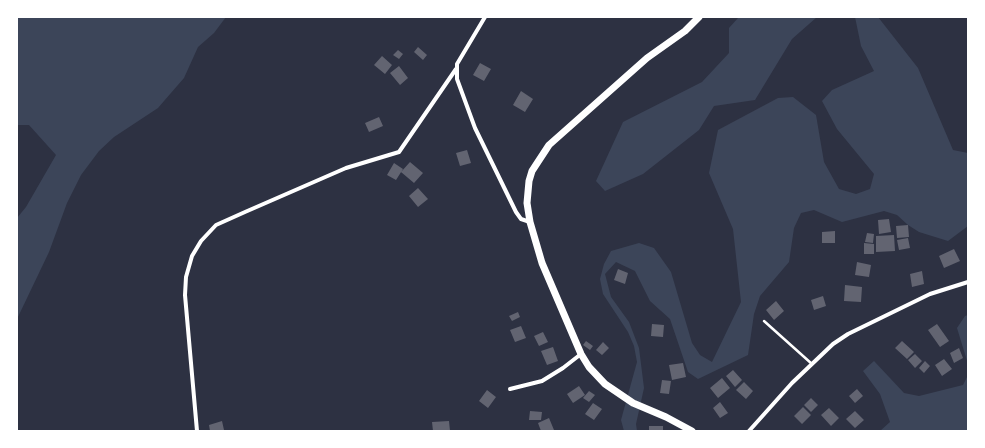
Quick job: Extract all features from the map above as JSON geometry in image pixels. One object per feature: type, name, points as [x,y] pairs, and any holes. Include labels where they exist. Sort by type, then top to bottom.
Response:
[{"type":"main road","points":[[692,431],[666,417],[633,403],[597,377],[581,354],[542,263],[527,207],[528,181],[536,162],[549,145],[647,58],[685,31],[698,17]]},
{"type":"street","points":[[197,431],[185,295],[186,277],[192,256],[202,241],[216,225],[346,168],[399,152],[456,69],[485,17]]},
{"type":"street","points":[[456,69],[457,79],[475,128],[494,170],[517,216],[530,222]]},
{"type":"street","points":[[749,431],[792,383],[833,344],[853,331],[930,294],[968,282]]},
{"type":"street","points":[[510,389],[542,381],[563,368],[581,354]]},
{"type":"lane","points":[[764,321],[812,364]]},
{"type":"shaded area","points":[[17,17],[226,17],[214,33],[198,47],[184,78],[158,108],[114,137],[99,151],[81,175],[67,203],[49,252],[17,319],[17,218],[26,207],[56,155],[29,125],[17,125]]},
{"type":"shaded area","points":[[817,17],[792,39],[755,100],[714,106],[699,130],[643,174],[605,191],[596,181],[623,122],[702,82],[729,53],[729,28],[738,18]]},
{"type":"shaded area","points":[[855,17],[878,17],[918,68],[953,150],[968,153],[968,226],[948,241],[919,232],[897,215],[884,211],[842,222],[814,210],[801,213],[794,228],[789,262],[760,296],[754,314],[748,355],[698,379],[688,372],[670,319],[650,301],[635,271],[616,262],[605,274],[611,297],[629,322],[639,348],[644,388],[636,424],[637,431],[624,431],[621,420],[637,362],[634,346],[628,332],[603,294],[600,279],[604,264],[611,251],[639,243],[654,248],[671,272],[692,343],[700,355],[712,362],[741,302],[733,229],[709,173],[718,130],[778,98],[793,97],[816,115],[824,162],[839,189],[856,194],[870,189],[874,174],[837,129],[822,101],[832,90],[874,71],[861,46]]},
{"type":"shaded area","points":[[968,315],[968,364],[957,328],[965,316]]},
{"type":"shaded area","points":[[874,361],[904,393],[919,396],[963,385],[968,375],[968,431],[880,431],[890,422],[880,394],[863,371]]},
{"type":"building","points":[[418,47],[427,55],[423,60],[414,52]]},
{"type":"building","points":[[398,50],[403,54],[399,59],[393,55]]},
{"type":"building","points":[[382,56],[392,65],[385,74],[374,65]]},
{"type":"building","points":[[480,63],[491,69],[484,81],[473,75]]},
{"type":"building","points":[[399,66],[408,78],[400,85],[390,73]]},
{"type":"building","points":[[521,91],[533,99],[525,112],[513,105]]},
{"type":"building","points":[[379,117],[383,126],[369,132],[365,123]]},
{"type":"building","points":[[467,150],[471,163],[460,166],[456,153]]},
{"type":"building","points":[[410,162],[423,173],[414,183],[401,172]]},
{"type":"building","points":[[394,163],[403,169],[396,180],[387,175]]},
{"type":"building","points":[[418,188],[428,199],[418,207],[409,196]]},
{"type":"building","points":[[889,219],[891,232],[879,234],[878,220]]},
{"type":"building","points":[[908,225],[909,237],[897,238],[896,226]]},
{"type":"building","points":[[835,231],[835,243],[822,243],[822,232]]},
{"type":"building","points":[[867,233],[874,234],[873,243],[865,242]]},
{"type":"building","points":[[894,235],[895,251],[876,252],[876,236]]},
{"type":"building","points":[[908,238],[910,248],[899,250],[897,240]]},
{"type":"building","points":[[864,243],[874,244],[874,254],[864,254]]},
{"type":"building","points":[[954,249],[960,261],[944,268],[939,256]]},
{"type":"building","points":[[857,262],[871,265],[869,277],[855,275]]},
{"type":"building","points":[[618,269],[628,273],[625,284],[614,280]]},
{"type":"building","points":[[922,271],[924,284],[912,287],[910,274]]},
{"type":"building","points":[[845,285],[862,287],[861,302],[844,301]]},
{"type":"building","points":[[823,296],[826,306],[814,310],[811,300]]},
{"type":"building","points":[[776,301],[784,311],[774,320],[766,310]]},
{"type":"building","points":[[518,312],[520,317],[512,321],[509,316]]},
{"type":"building","points":[[652,324],[664,325],[663,337],[651,336]]},
{"type":"building","points":[[937,324],[949,341],[940,347],[928,330]]},
{"type":"building","points":[[521,326],[526,338],[515,342],[510,330]]},
{"type":"building","points":[[543,332],[548,342],[539,346],[534,336]]},
{"type":"building","points":[[586,341],[593,346],[590,350],[583,345]]},
{"type":"building","points":[[902,341],[914,352],[907,359],[895,348]]},
{"type":"building","points":[[603,342],[609,348],[602,355],[596,350]]},
{"type":"building","points":[[553,347],[558,361],[547,365],[541,351]]},
{"type":"building","points":[[959,348],[963,358],[954,363],[950,353]]},
{"type":"building","points":[[915,354],[922,361],[915,368],[908,360]]},
{"type":"building","points":[[944,359],[952,369],[942,376],[935,365]]},
{"type":"building","points":[[925,361],[930,366],[924,373],[919,368]]},
{"type":"building","points":[[683,363],[686,377],[672,380],[669,365]]},
{"type":"building","points":[[733,370],[742,380],[735,387],[726,376]]},
{"type":"building","points":[[722,378],[730,388],[718,398],[710,388]]},
{"type":"building","points":[[662,380],[671,381],[669,394],[660,393]]},
{"type":"building","points":[[744,382],[753,391],[746,399],[736,390]]},
{"type":"building","points":[[579,386],[585,395],[573,403],[567,394]]},
{"type":"building","points":[[857,389],[863,396],[855,403],[849,396]]},
{"type":"building","points":[[487,390],[496,397],[488,408],[479,401]]},
{"type":"building","points":[[589,391],[595,395],[589,402],[583,398]]},
{"type":"building","points":[[811,398],[818,405],[811,412],[804,405]]},
{"type":"building","points":[[720,402],[728,413],[720,418],[713,408]]},
{"type":"building","points":[[593,403],[602,409],[594,420],[585,414]]},
{"type":"building","points":[[803,407],[811,415],[802,424],[794,416]]},
{"type":"building","points":[[829,408],[839,418],[831,426],[821,415]]},
{"type":"building","points":[[530,411],[542,412],[541,420],[529,420]]},
{"type":"building","points":[[855,411],[864,420],[855,428],[846,419]]},
{"type":"building","points":[[549,418],[554,430],[541,431],[538,423]]},
{"type":"building","points":[[222,421],[224,430],[210,431],[209,425]]},
{"type":"building","points":[[449,421],[450,431],[433,431],[432,422]]},
{"type":"building","points":[[649,426],[663,426],[663,431],[649,431]]}]
